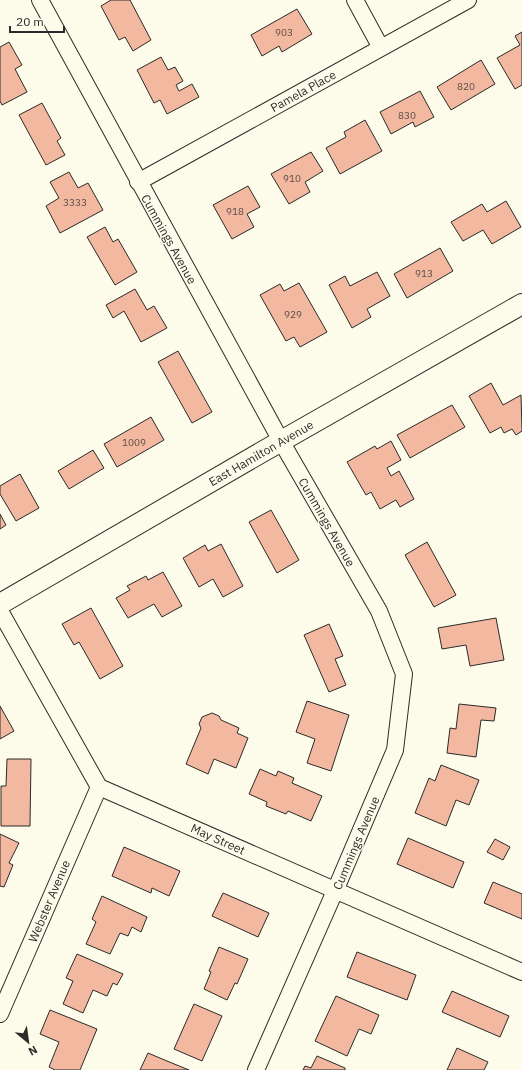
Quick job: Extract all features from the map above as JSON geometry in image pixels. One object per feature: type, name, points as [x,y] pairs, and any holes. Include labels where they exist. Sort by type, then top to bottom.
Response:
[{"type":"street","name":"Cummings Avenue","points":[[40,0],[138,182],[281,441],[379,611],[404,674],[395,750],[256,1070]]},
{"type":"street","points":[[355,0],[381,48]]},
{"type":"street","name":"Pamela Place","points":[[138,182],[468,0]]},
{"type":"street","name":"East Hamilton Avenue","points":[[0,604],[281,441],[522,304]]},
{"type":"street","points":[[0,611],[99,787]]},
{"type":"street","name":"May Street","points":[[99,787],[522,972]]},
{"type":"street","name":"Webster Avenue","points":[[0,1014],[99,787]]},
{"type":"building","points":[[111,0],[130,0],[151,40],[133,51],[125,37],[119,40],[101,6]]},
{"type":"building","points":[[297,9],[312,34],[282,52],[279,46],[262,56],[251,35]]},
{"type":"building","points":[[522,32],[522,85],[515,89],[497,58],[520,45],[515,36]]},
{"type":"building","points":[[9,42],[22,65],[15,69],[27,92],[2,105],[0,101],[0,47]]},
{"type":"building","points":[[161,57],[168,70],[175,67],[183,81],[176,85],[179,91],[192,84],[199,97],[167,114],[160,100],[154,103],[137,70]]},
{"type":"building","points":[[481,60],[495,84],[451,110],[437,87]]},
{"type":"building","points":[[420,91],[434,117],[415,127],[413,122],[391,134],[380,112]]},
{"type":"building","points":[[42,103],[61,138],[57,141],[65,155],[46,165],[19,115]]},
{"type":"building","points":[[365,120],[382,151],[340,174],[326,148],[346,137],[344,132]]},
{"type":"building","points":[[311,152],[323,171],[305,182],[310,192],[289,204],[271,174]]},
{"type":"building","points":[[69,172],[78,188],[88,183],[103,210],[60,233],[46,206],[59,198],[50,182]]},
{"type":"building","points":[[248,186],[260,207],[247,214],[254,227],[232,239],[213,205]]},
{"type":"building","points":[[506,201],[521,227],[492,244],[483,230],[463,241],[451,222],[482,204],[487,212]]},
{"type":"building","points":[[105,227],[113,242],[118,239],[137,272],[115,285],[87,237]]},
{"type":"building","points":[[440,248],[453,271],[407,298],[394,274]]},
{"type":"building","points":[[377,272],[390,296],[367,309],[371,317],[352,328],[329,285],[345,276],[350,286]]},
{"type":"building","points":[[299,283],[327,332],[300,347],[294,337],[286,341],[260,295],[280,284],[284,291]]},
{"type":"building","points":[[135,289],[147,310],[154,306],[167,328],[141,342],[124,311],[113,318],[106,305]]},
{"type":"building","points":[[178,351],[212,412],[192,423],[158,362]]},
{"type":"building","points":[[491,383],[503,405],[521,395],[522,431],[516,435],[512,429],[504,433],[501,427],[490,433],[469,396]]},
{"type":"building","points":[[452,405],[465,427],[410,458],[397,435]]},
{"type":"building","points":[[151,417],[164,440],[117,467],[104,444]]},
{"type":"building","points":[[391,441],[401,460],[387,468],[391,476],[399,471],[414,499],[400,507],[396,500],[380,509],[371,492],[366,495],[347,462],[375,446],[377,449]]},
{"type":"building","points":[[93,450],[104,468],[69,489],[58,471]]},
{"type":"building","points":[[20,474],[39,508],[16,521],[0,494],[0,486]]},
{"type":"building","points":[[271,510],[299,560],[277,573],[249,522]]},
{"type":"building","points":[[0,514],[6,525],[0,529]]},
{"type":"building","points":[[427,542],[456,595],[434,607],[405,555]]},
{"type":"building","points":[[221,544],[243,586],[223,597],[213,579],[199,587],[183,558],[205,545],[208,551]]},
{"type":"building","points":[[163,572],[182,606],[162,617],[154,604],[128,618],[116,598],[130,590],[127,586],[146,576],[148,580]]},
{"type":"building","points":[[91,608],[123,666],[100,679],[79,642],[74,645],[62,624]]},
{"type":"building","points":[[496,618],[504,660],[470,666],[466,645],[442,649],[438,628]]},
{"type":"building","points":[[329,624],[343,656],[335,659],[346,685],[329,692],[304,635]]},
{"type":"building","points":[[307,701],[349,715],[331,771],[307,763],[315,739],[296,732]]},
{"type":"building","points":[[459,704],[496,708],[494,721],[481,720],[476,757],[447,753],[450,728],[456,729]]},
{"type":"building","points":[[0,706],[14,731],[0,739]]},
{"type":"building","points":[[212,713],[219,716],[221,720],[239,728],[237,733],[248,738],[236,768],[214,759],[208,774],[186,764],[201,728],[199,724],[202,717]]},
{"type":"building","points":[[7,759],[31,759],[30,826],[1,826],[1,786],[6,786]]},
{"type":"building","points":[[441,765],[479,780],[469,805],[456,800],[446,826],[415,813],[429,778],[435,781]]},
{"type":"building","points":[[260,769],[276,776],[278,771],[294,778],[292,783],[322,796],[311,821],[288,811],[286,814],[266,806],[267,802],[249,794]]},
{"type":"building","points":[[0,834],[19,843],[9,863],[13,865],[4,887],[0,886]]},
{"type":"building","points":[[408,838],[464,862],[453,888],[397,864]]},
{"type":"building","points":[[495,839],[510,847],[503,860],[487,852]]},
{"type":"building","points":[[124,847],[180,871],[169,896],[152,888],[151,893],[112,876]]},
{"type":"building","points":[[493,882],[522,894],[522,919],[484,903]]},
{"type":"building","points":[[223,893],[269,913],[258,937],[212,916]]},
{"type":"building","points":[[102,896],[147,917],[141,932],[132,927],[128,936],[120,933],[110,954],[86,944],[96,922],[92,919]]},
{"type":"building","points":[[219,947],[248,959],[237,984],[235,983],[227,1000],[204,989],[211,972],[209,971]]},
{"type":"building","points":[[357,952],[416,975],[407,1000],[347,977]]},
{"type":"building","points":[[77,954],[123,974],[117,985],[113,983],[107,996],[93,990],[83,1013],[63,1004],[73,981],[66,978]]},
{"type":"building","points":[[452,991],[509,1016],[500,1037],[442,1012]]},
{"type":"building","points":[[336,996],[379,1015],[371,1034],[359,1029],[347,1056],[315,1041]]},
{"type":"building","points":[[194,1004],[222,1016],[202,1061],[174,1049]]},
{"type":"building","points":[[50,1010],[97,1029],[80,1070],[55,1070],[49,1067],[59,1042],[40,1034]]},
{"type":"building","points":[[457,1048],[488,1062],[484,1070],[447,1070]]},
{"type":"building","points":[[148,1053],[167,1061],[189,1070],[140,1070]]},
{"type":"building","points":[[317,1056],[345,1068],[345,1070],[303,1070],[305,1066],[311,1068]]}]
